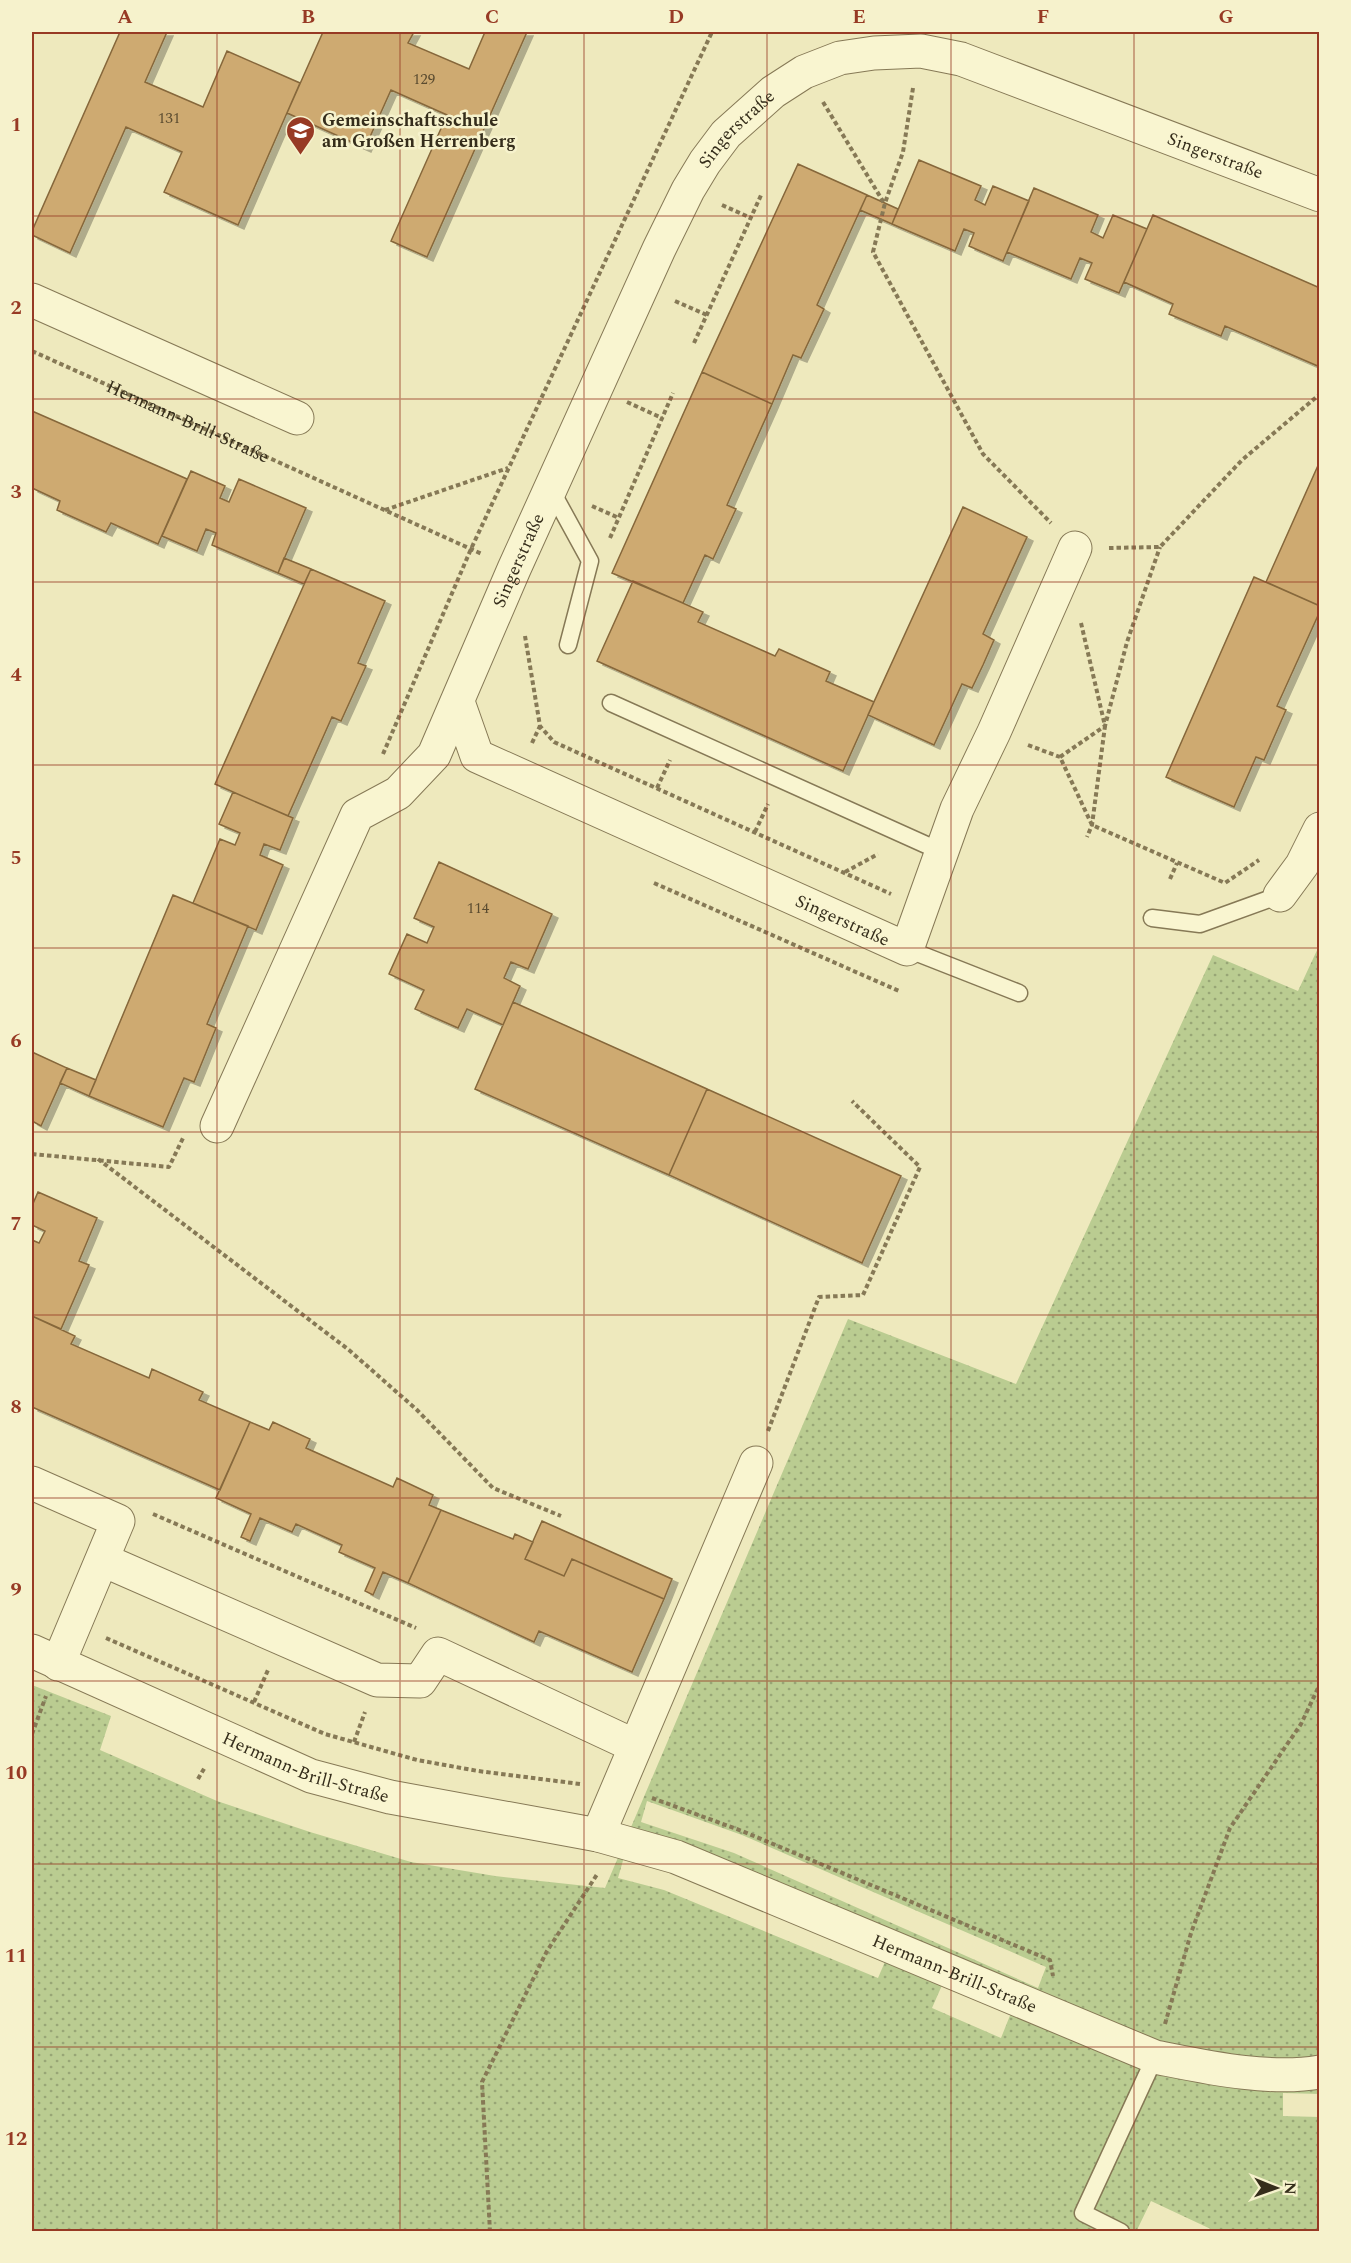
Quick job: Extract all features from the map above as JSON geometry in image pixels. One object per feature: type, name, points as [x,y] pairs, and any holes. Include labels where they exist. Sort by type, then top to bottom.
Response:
[{"type":"street","name":"Singerstraße","points":[[1075,548],[994,732],[957,809],[907,949],[477,756],[458,702],[550,488],[688,190],[726,134],[773,92],[804,72],[840,57],[874,52],[921,51],[961,59],[1320,195]]},
{"type":"street","points":[[32,300],[297,418]]},
{"type":"street","points":[[217,1126],[357,815],[398,793],[434,755],[458,702]]},
{"type":"street","points":[[1280,895],[1302,865],[1320,829]]},
{"type":"street","points":[[608,1838],[617,1789],[756,1463]]},
{"type":"street","points":[[32,1483],[118,1521],[75,1625],[45,1658]]},
{"type":"street","points":[[103,1560],[377,1680],[420,1681],[438,1654],[635,1746]]},
{"type":"street","name":"Hermann-Brill-Straße","points":[[45,1658],[311,1776],[390,1797],[608,1838],[676,1857],[1155,2057],[1222,2070],[1302,2075],[1320,2072]]},
{"type":"lane","points":[[550,488],[590,561],[568,645]]},
{"type":"lane","points":[[611,703],[942,852]]},
{"type":"lane","points":[[1152,918],[1200,924],[1280,895]]},
{"type":"lane","points":[[907,949],[1019,993]]},
{"type":"lane","points":[[1121,2232],[1083,2213],[1155,2057]]},
{"type":"path","points":[[380,762],[471,549],[712,32]]},
{"type":"path","points":[[921,51],[903,152],[885,203],[873,252],[983,454],[1075,548],[1160,547]]},
{"type":"path","points":[[804,72],[885,203]]},
{"type":"path","points":[[694,343],[762,193]]},
{"type":"path","name":"Hermann-Brill-Straße","points":[[32,351],[514,569]]},
{"type":"path","points":[[590,561],[608,542],[673,393]]},
{"type":"path","points":[[1087,837],[1092,825],[1105,726],[1127,642],[1160,547],[1242,460],[1320,394]]},
{"type":"path","points":[[384,510],[509,468]]},
{"type":"path","points":[[1062,578],[1072,583],[1105,726]]},
{"type":"path","points":[[523,625],[540,726],[554,742],[922,908]]},
{"type":"path","points":[[1060,757],[1105,726]]},
{"type":"path","points":[[994,732],[1060,757],[1092,825],[1225,883],[1262,858]]},
{"type":"path","points":[[1170,879],[1177,863]]},
{"type":"path","points":[[654,883],[899,991]]},
{"type":"path","points":[[756,1463],[819,1298],[863,1295],[920,1167],[852,1101]]},
{"type":"path","points":[[32,1155],[169,1167],[193,1115],[217,1126]]},
{"type":"path","points":[[98,1159],[349,1350],[417,1410],[494,1488],[561,1516]]},
{"type":"path","points":[[118,1521],[127,1503],[429,1633],[438,1654]]},
{"type":"path","points":[[75,1625],[325,1734],[417,1760],[478,1771],[617,1789],[653,1798],[742,1830],[1050,1960],[1063,2018]]},
{"type":"path","points":[[1155,2057],[1191,1933],[1230,1828],[1302,1724],[1320,1684]]},
{"type":"path","points":[[490,2232],[482,2082],[547,1951],[608,1838]]},
{"type":"green space","points":[[1319,946],[1320,2094],[1283,2093],[1283,2116],[1319,2117],[1319,2231],[1215,2231],[1151,2201],[1136,2232],[32,2231],[32,1685],[111,1716],[100,1750],[217,1801],[411,1862],[495,1876],[605,1888],[848,1319],[1016,1384],[1213,955],[1298,991]],"holes":[[[647,1801],[742,1835],[1046,1967],[1038,1988],[734,1853],[641,1822]],[[626,1850],[887,1957],[878,1978],[664,1890],[618,1878]],[[943,1983],[1011,2013],[1001,2038],[932,2008]]]},
{"type":"building","points":[[120,32],[167,32],[145,82],[203,107],[227,51],[300,83],[238,225],[164,192],[182,152],[126,127],[70,253],[32,235],[32,231]]},
{"type":"building","points":[[323,32],[414,32],[408,43],[469,69],[485,32],[527,32],[427,257],[391,241],[447,115],[391,90],[365,148],[287,113]]},
{"type":"building","points":[[919,160],[981,186],[975,200],[985,205],[993,186],[1029,201],[1003,261],[969,246],[974,233],[964,229],[955,251],[892,224]]},
{"type":"building","points":[[798,164],[867,195],[817,305],[824,309],[801,358],[793,355],[772,404],[702,372]]},
{"type":"building","points":[[1034,188],[1098,215],[1091,232],[1103,238],[1113,215],[1147,229],[1119,293],[1085,279],[1092,263],[1080,258],[1071,279],[1007,252]]},
{"type":"building","points":[[867,195],[898,209],[892,224],[860,210]]},
{"type":"building","points":[[1153,215],[1320,288],[1320,367],[1225,326],[1221,336],[1169,314],[1173,304],[1124,282]]},
{"type":"building","points":[[702,372],[772,404],[727,505],[736,509],[713,559],[705,555],[683,603],[612,573]]},
{"type":"building","points":[[32,411],[187,479],[158,544],[111,523],[106,532],[57,510],[60,501],[32,488]]},
{"type":"building","points":[[1320,461],[1320,606],[1266,582]]},
{"type":"building","points":[[191,471],[225,486],[220,498],[229,502],[239,479],[306,508],[278,573],[212,545],[216,533],[206,529],[197,551],[162,536]]},
{"type":"building","points":[[963,507],[1027,537],[983,634],[994,640],[983,665],[972,688],[962,684],[934,745],[868,715]]},
{"type":"building","points":[[284,558],[311,569],[304,584],[278,573]]},
{"type":"building","points":[[311,569],[385,601],[358,663],[366,666],[341,721],[332,717],[288,816],[215,784]]},
{"type":"building","points":[[1254,577],[1320,606],[1320,611],[1277,706],[1286,710],[1264,760],[1256,757],[1234,807],[1166,777]]},
{"type":"building","points":[[633,581],[703,612],[698,622],[775,656],[779,649],[830,672],[826,681],[874,702],[843,771],[597,661]]},
{"type":"building","points":[[233,792],[293,818],[280,850],[264,844],[260,855],[283,865],[256,930],[193,903],[220,839],[235,845],[240,833],[219,824]]},
{"type":"building","points":[[439,862],[552,914],[528,969],[511,962],[504,978],[520,986],[503,1025],[467,1009],[458,1028],[415,1009],[424,990],[389,974],[407,934],[427,943],[434,927],[414,918]]},
{"type":"building","points":[[173,895],[248,926],[207,1024],[216,1028],[194,1082],[184,1078],[163,1127],[89,1096]]},
{"type":"building","points":[[513,1002],[707,1089],[669,1175],[475,1089]]},
{"type":"building","points":[[32,1052],[67,1068],[41,1126],[32,1121]]},
{"type":"building","points":[[67,1068],[96,1080],[89,1096],[60,1083]]},
{"type":"building","points":[[707,1089],[901,1176],[862,1263],[669,1175]]},
{"type":"building","points":[[38,1192],[97,1218],[79,1261],[89,1265],[61,1329],[32,1316],[32,1240],[39,1243],[45,1231],[32,1225],[32,1206]]},
{"type":"building","points":[[32,1316],[75,1336],[71,1344],[149,1378],[152,1369],[203,1392],[199,1400],[250,1422],[220,1490],[32,1407]]},
{"type":"building","points":[[250,1422],[269,1430],[273,1422],[310,1439],[306,1448],[393,1487],[397,1478],[433,1495],[429,1505],[441,1510],[408,1583],[383,1572],[373,1595],[365,1591],[375,1568],[339,1552],[342,1545],[296,1524],[292,1532],[260,1518],[250,1541],[241,1537],[251,1514],[216,1498]]},
{"type":"building","points":[[441,1510],[513,1539],[515,1534],[533,1542],[525,1559],[564,1576],[572,1559],[664,1599],[632,1672],[539,1631],[534,1642],[408,1583]]},
{"type":"building","points":[[542,1521],[672,1579],[664,1599],[572,1559],[564,1576],[525,1559]]},
{"type":"place","name":"Gemeinschaftsschule am Großen Herrenberg","points":[[301,156]]}]
